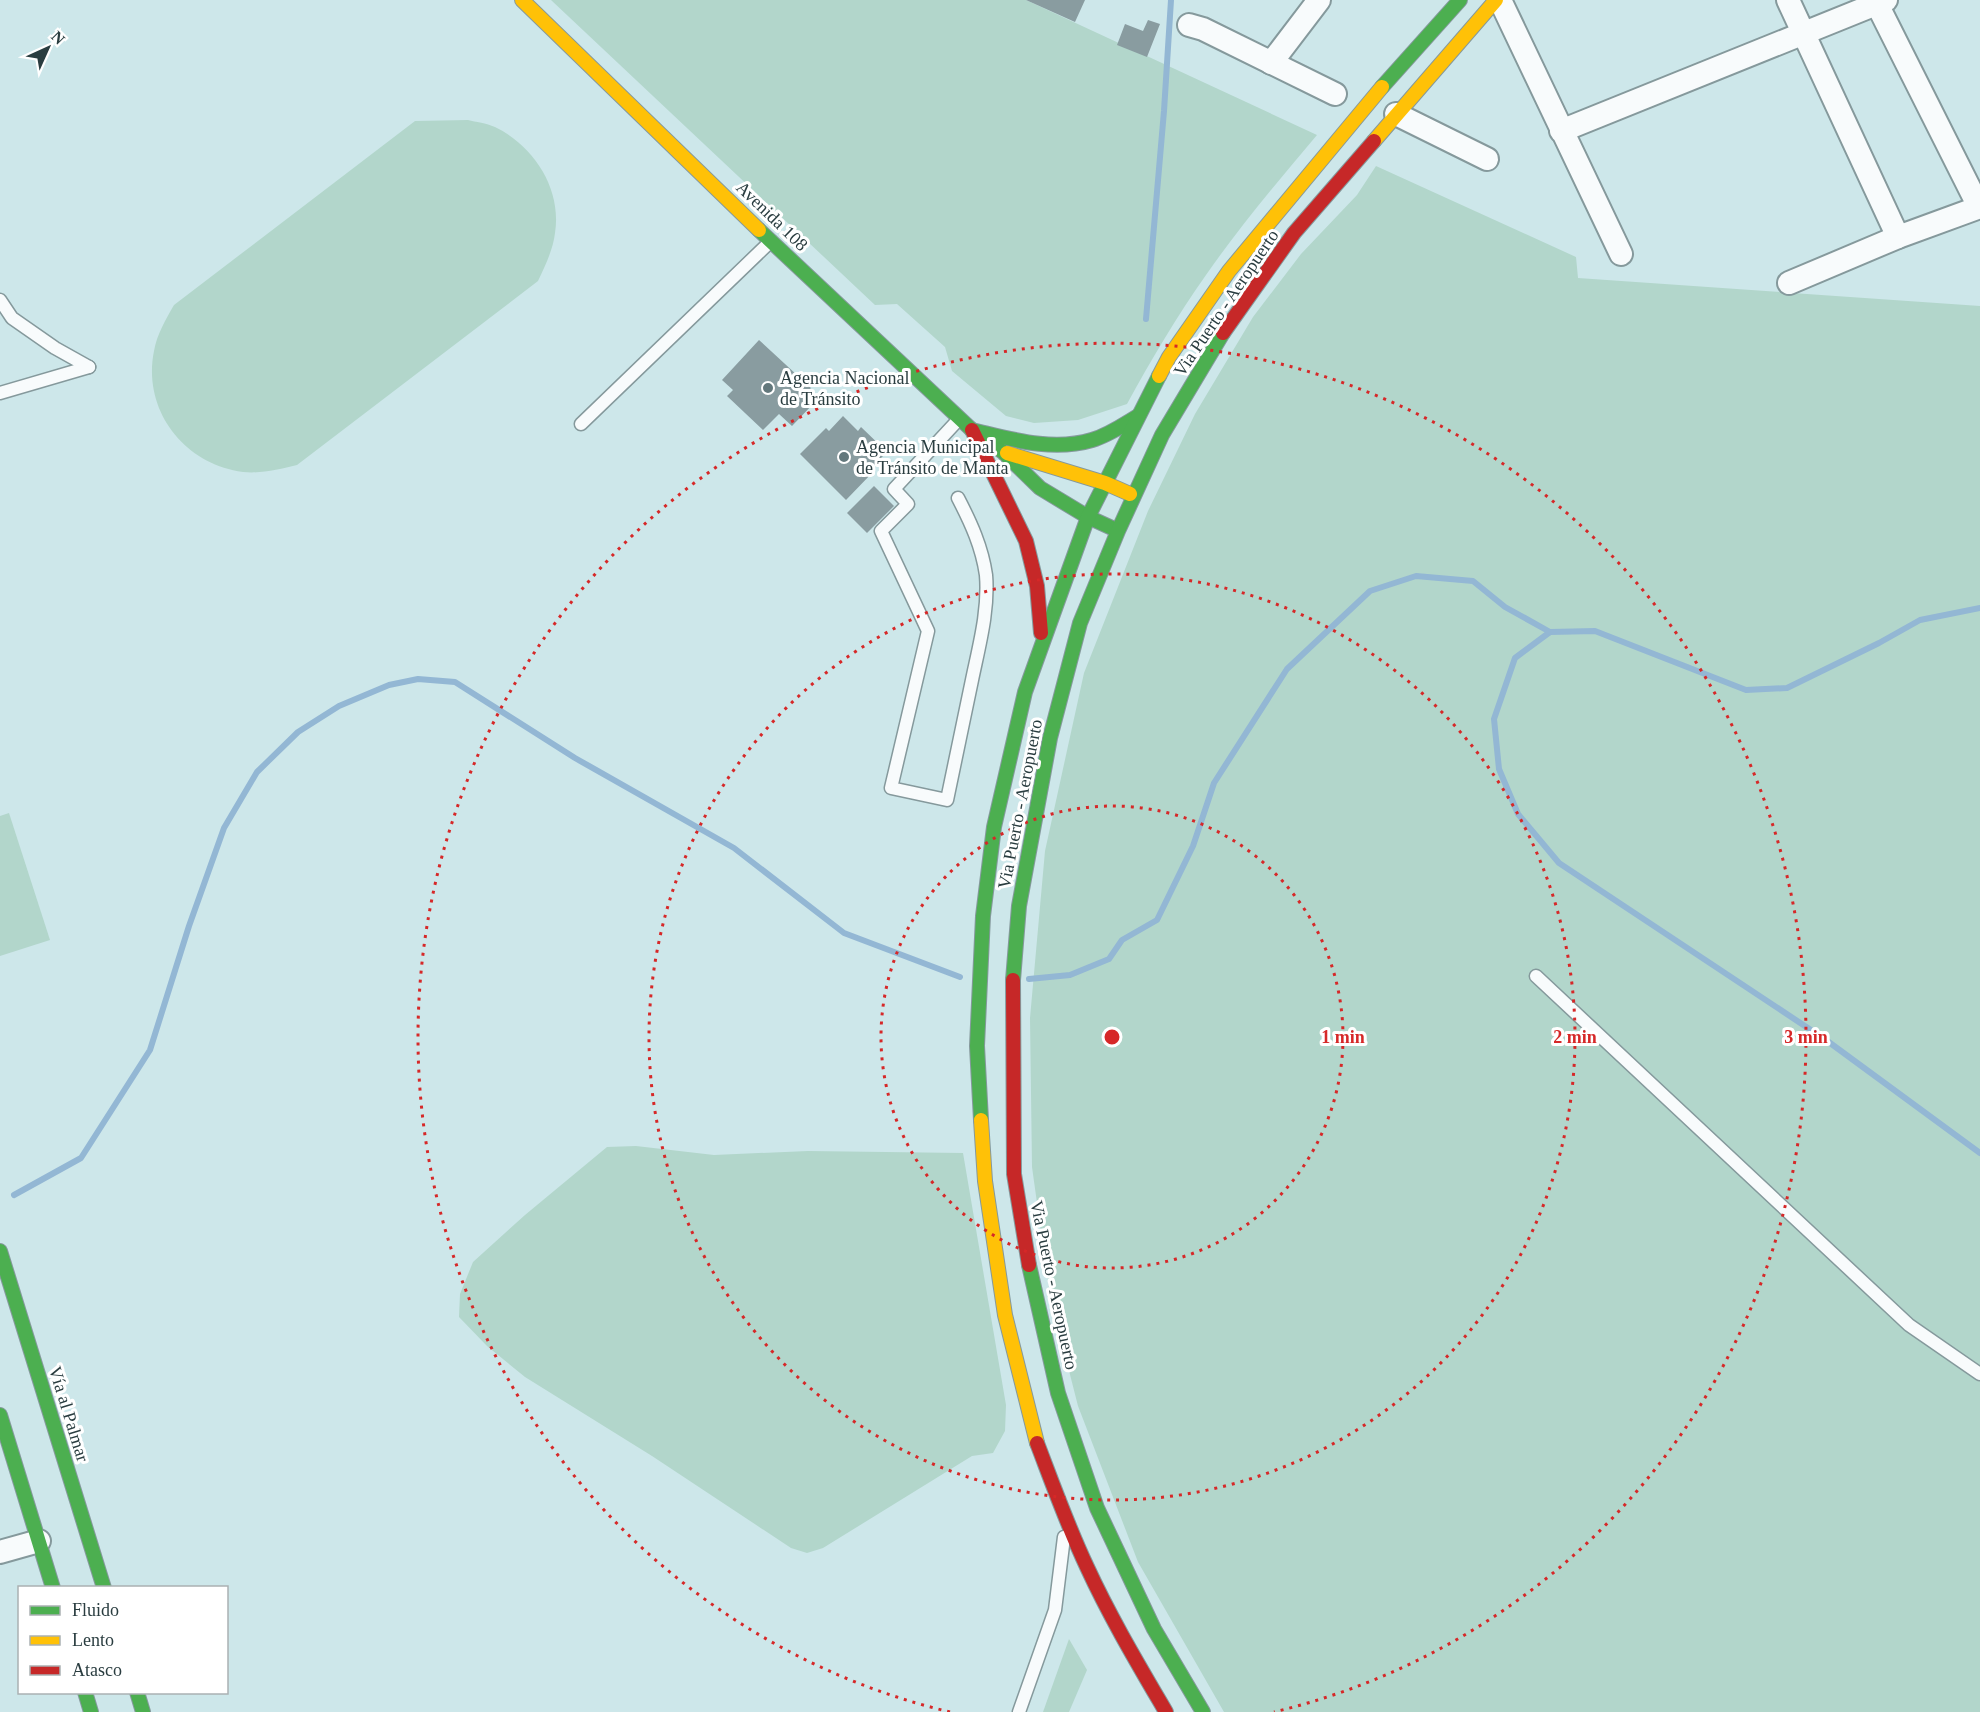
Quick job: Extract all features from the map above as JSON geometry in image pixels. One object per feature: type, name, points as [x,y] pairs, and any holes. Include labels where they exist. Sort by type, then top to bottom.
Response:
[{"type":"main road","name":"Avenida 108","points":[[522,0],[771,241],[972,430],[1003,452],[1040,488],[1088,517],[1118,531]]},
{"type":"main road","name":"Via Puerto - Aeropuerto","points":[[1203,1712],[1035,1437],[1005,1315],[984,1181],[977,1046],[983,916],[994,827],[1025,692],[1088,517],[1169,357],[1229,271],[1364,107],[1460,0]]},
{"type":"main road","name":"Via Puerto - Aeropuerto","points":[[1166,1712],[1125,1642],[1087,1568],[1081,1513],[1058,1393],[1023,1245],[1014,1174],[1013,970],[1019,906],[1050,738],[1080,623],[1118,531],[1162,435],[1220,337],[1294,233],[1498,0]]},
{"type":"main road","points":[[972,430],[1027,442],[1066,446],[1094,439],[1138,416]]},
{"type":"main road","points":[[972,430],[1026,541],[1036,586],[1042,641]]},
{"type":"main road","name":"Avenida 108","points":[[1003,452],[1105,483],[1134,496]]},
{"type":"main road","name":"Vía al Palmar","points":[[0,1251],[104,1586]]},
{"type":"main road","points":[[0,1415],[4,1441],[53,1586]]},
{"type":"main road","points":[[86,1694],[91,1712]]},
{"type":"main road","points":[[138,1694],[143,1712]]},
{"type":"street","points":[[1271,63],[1319,0]]},
{"type":"street","points":[[1498,0],[1621,254]]},
{"type":"street","points":[[1788,0],[1898,237]]},
{"type":"street","points":[[1561,131],[1882,2],[1979,207],[1898,237],[1789,283]]},
{"type":"street","points":[[1189,25],[1203,29],[1335,94]]},
{"type":"street","points":[[1396,114],[1487,159]]},
{"type":"street","points":[[0,1552],[39,1541]]},
{"type":"lane","points":[[581,424],[771,241]]},
{"type":"lane","points":[[0,300],[12,318],[55,348],[89,367],[0,393]]},
{"type":"lane","points":[[958,498],[981,549],[986,576],[986,604],[980,643],[946,800],[891,788],[928,631],[881,531],[908,504],[894,489],[960,418]]},
{"type":"lane","points":[[1536,976],[1909,1325],[1980,1374]]},
{"type":"lane","points":[[1019,1712],[1055,1610],[1062,1567],[1081,1513]]},
{"type":"lane","points":[[1125,1642],[1145,1702]]},
{"type":"green space","points":[[551,0],[1026,0],[1317,135],[1246,221],[1206,275],[1165,338],[1127,404],[1078,420],[1034,423],[1006,416],[952,371],[945,347],[897,304],[875,305]]},
{"type":"green space","points":[[468,120],[495,127],[522,145],[533,157],[549,185],[556,217],[555,233],[551,252],[538,281],[297,465],[264,472],[243,472],[222,467],[186,446],[172,431],[161,413],[152,373],[157,339],[174,305],[415,121]]},
{"type":"green space","points":[[1376,166],[1576,257],[1578,278],[1980,306],[1980,1712],[1224,1712],[1138,1562],[1078,1406],[1050,1296],[1032,1167],[1030,1018],[1045,851],[1084,673],[1148,511],[1195,414],[1253,317],[1301,254],[1357,195]]},
{"type":"green space","points":[[9,813],[50,940],[0,956],[0,816]]},
{"type":"green space","points":[[636,1146],[714,1155],[808,1151],[963,1153],[1006,1405],[1005,1431],[993,1453],[972,1456],[823,1548],[807,1553],[791,1548],[652,1456],[525,1377],[487,1346],[459,1317],[460,1294],[473,1262],[525,1215],[607,1147]]},
{"type":"green space","points":[[1069,1639],[1087,1670],[1069,1712],[1043,1712]]},
{"type":"building","points":[[1026,0],[1085,0],[1075,22]]},
{"type":"building","points":[[1148,20],[1160,24],[1147,57],[1117,45],[1125,24],[1143,31]]},
{"type":"building","points":[[759,340],[811,388],[805,394],[815,402],[792,426],[779,414],[763,430],[727,396],[733,390],[722,380]]},
{"type":"building","points":[[843,416],[858,431],[861,427],[887,452],[870,469],[873,472],[846,500],[800,454],[826,428],[829,431]]},
{"type":"building","points":[[874,486],[894,506],[867,533],[847,513]]},
{"type":"waterway","points":[[1146,319],[1171,0]]},
{"type":"waterway","points":[[1029,979],[1070,975],[1109,959],[1122,940],[1157,920],[1193,846],[1214,783],[1287,669],[1370,591],[1416,576],[1473,581],[1505,607],[1550,632]]},
{"type":"waterway","points":[[1980,608],[1920,620],[1879,643],[1787,688],[1746,690],[1595,631],[1550,632],[1515,658],[1494,719],[1499,769],[1518,814],[1559,863],[1826,1040],[1980,1153]]},
{"type":"waterway","points":[[14,1195],[81,1158],[150,1050],[189,926],[224,828],[257,772],[298,732],[339,706],[389,685],[418,679],[455,682],[575,758],[734,848],[844,933],[960,977]]},
{"type":"traffic: fast","points":[[1382,87],[1460,0]]},
{"type":"traffic: fast","points":[[759,230],[972,430],[1003,452],[1040,488],[1088,517],[1112,528]]},
{"type":"traffic: fast","points":[[1013,980],[1019,906],[1050,738],[1080,623],[1118,531],[1162,435],[1223,333]]},
{"type":"traffic: fast","points":[[981,1120],[977,1046],[983,916],[994,827],[1025,692],[1088,517],[1159,376]]},
{"type":"traffic: fast","points":[[972,430],[1032,443],[1062,445],[1098,438],[1138,416]]},
{"type":"traffic: fast","points":[[0,1251],[103,1586]]},
{"type":"traffic: fast","points":[[1029,1265],[1058,1393],[1097,1508],[1154,1629],[1203,1712]]},
{"type":"traffic: fast","points":[[0,1415],[52,1586]]},
{"type":"traffic: fast","points":[[86,1694],[91,1712]]},
{"type":"traffic: fast","points":[[138,1694],[143,1712]]},
{"type":"traffic: slow","points":[[522,0],[759,230]]},
{"type":"traffic: slow","points":[[1374,141],[1496,0]]},
{"type":"traffic: slow","points":[[1159,376],[1169,357],[1229,271],[1382,87]]},
{"type":"traffic: slow","points":[[1007,453],[1105,483],[1130,494]]},
{"type":"traffic: slow","points":[[981,1120],[985,1181],[1005,1315],[1037,1443]]},
{"type":"traffic: jam","points":[[1223,333],[1294,233],[1374,141]]},
{"type":"traffic: jam","points":[[972,430],[1026,541],[1037,586],[1041,633]]},
{"type":"traffic: jam","points":[[1013,980],[1014,1174],[1029,1265]]},
{"type":"traffic: jam","points":[[1037,1443],[1067,1521],[1096,1586],[1166,1712]]},
{"type":"place","name":"Agencia Nacional de Tránsito","points":[[768,388]]},
{"type":"place","name":"Agencia Municipal de Tránsito de Manta","points":[[844,457]]}]
